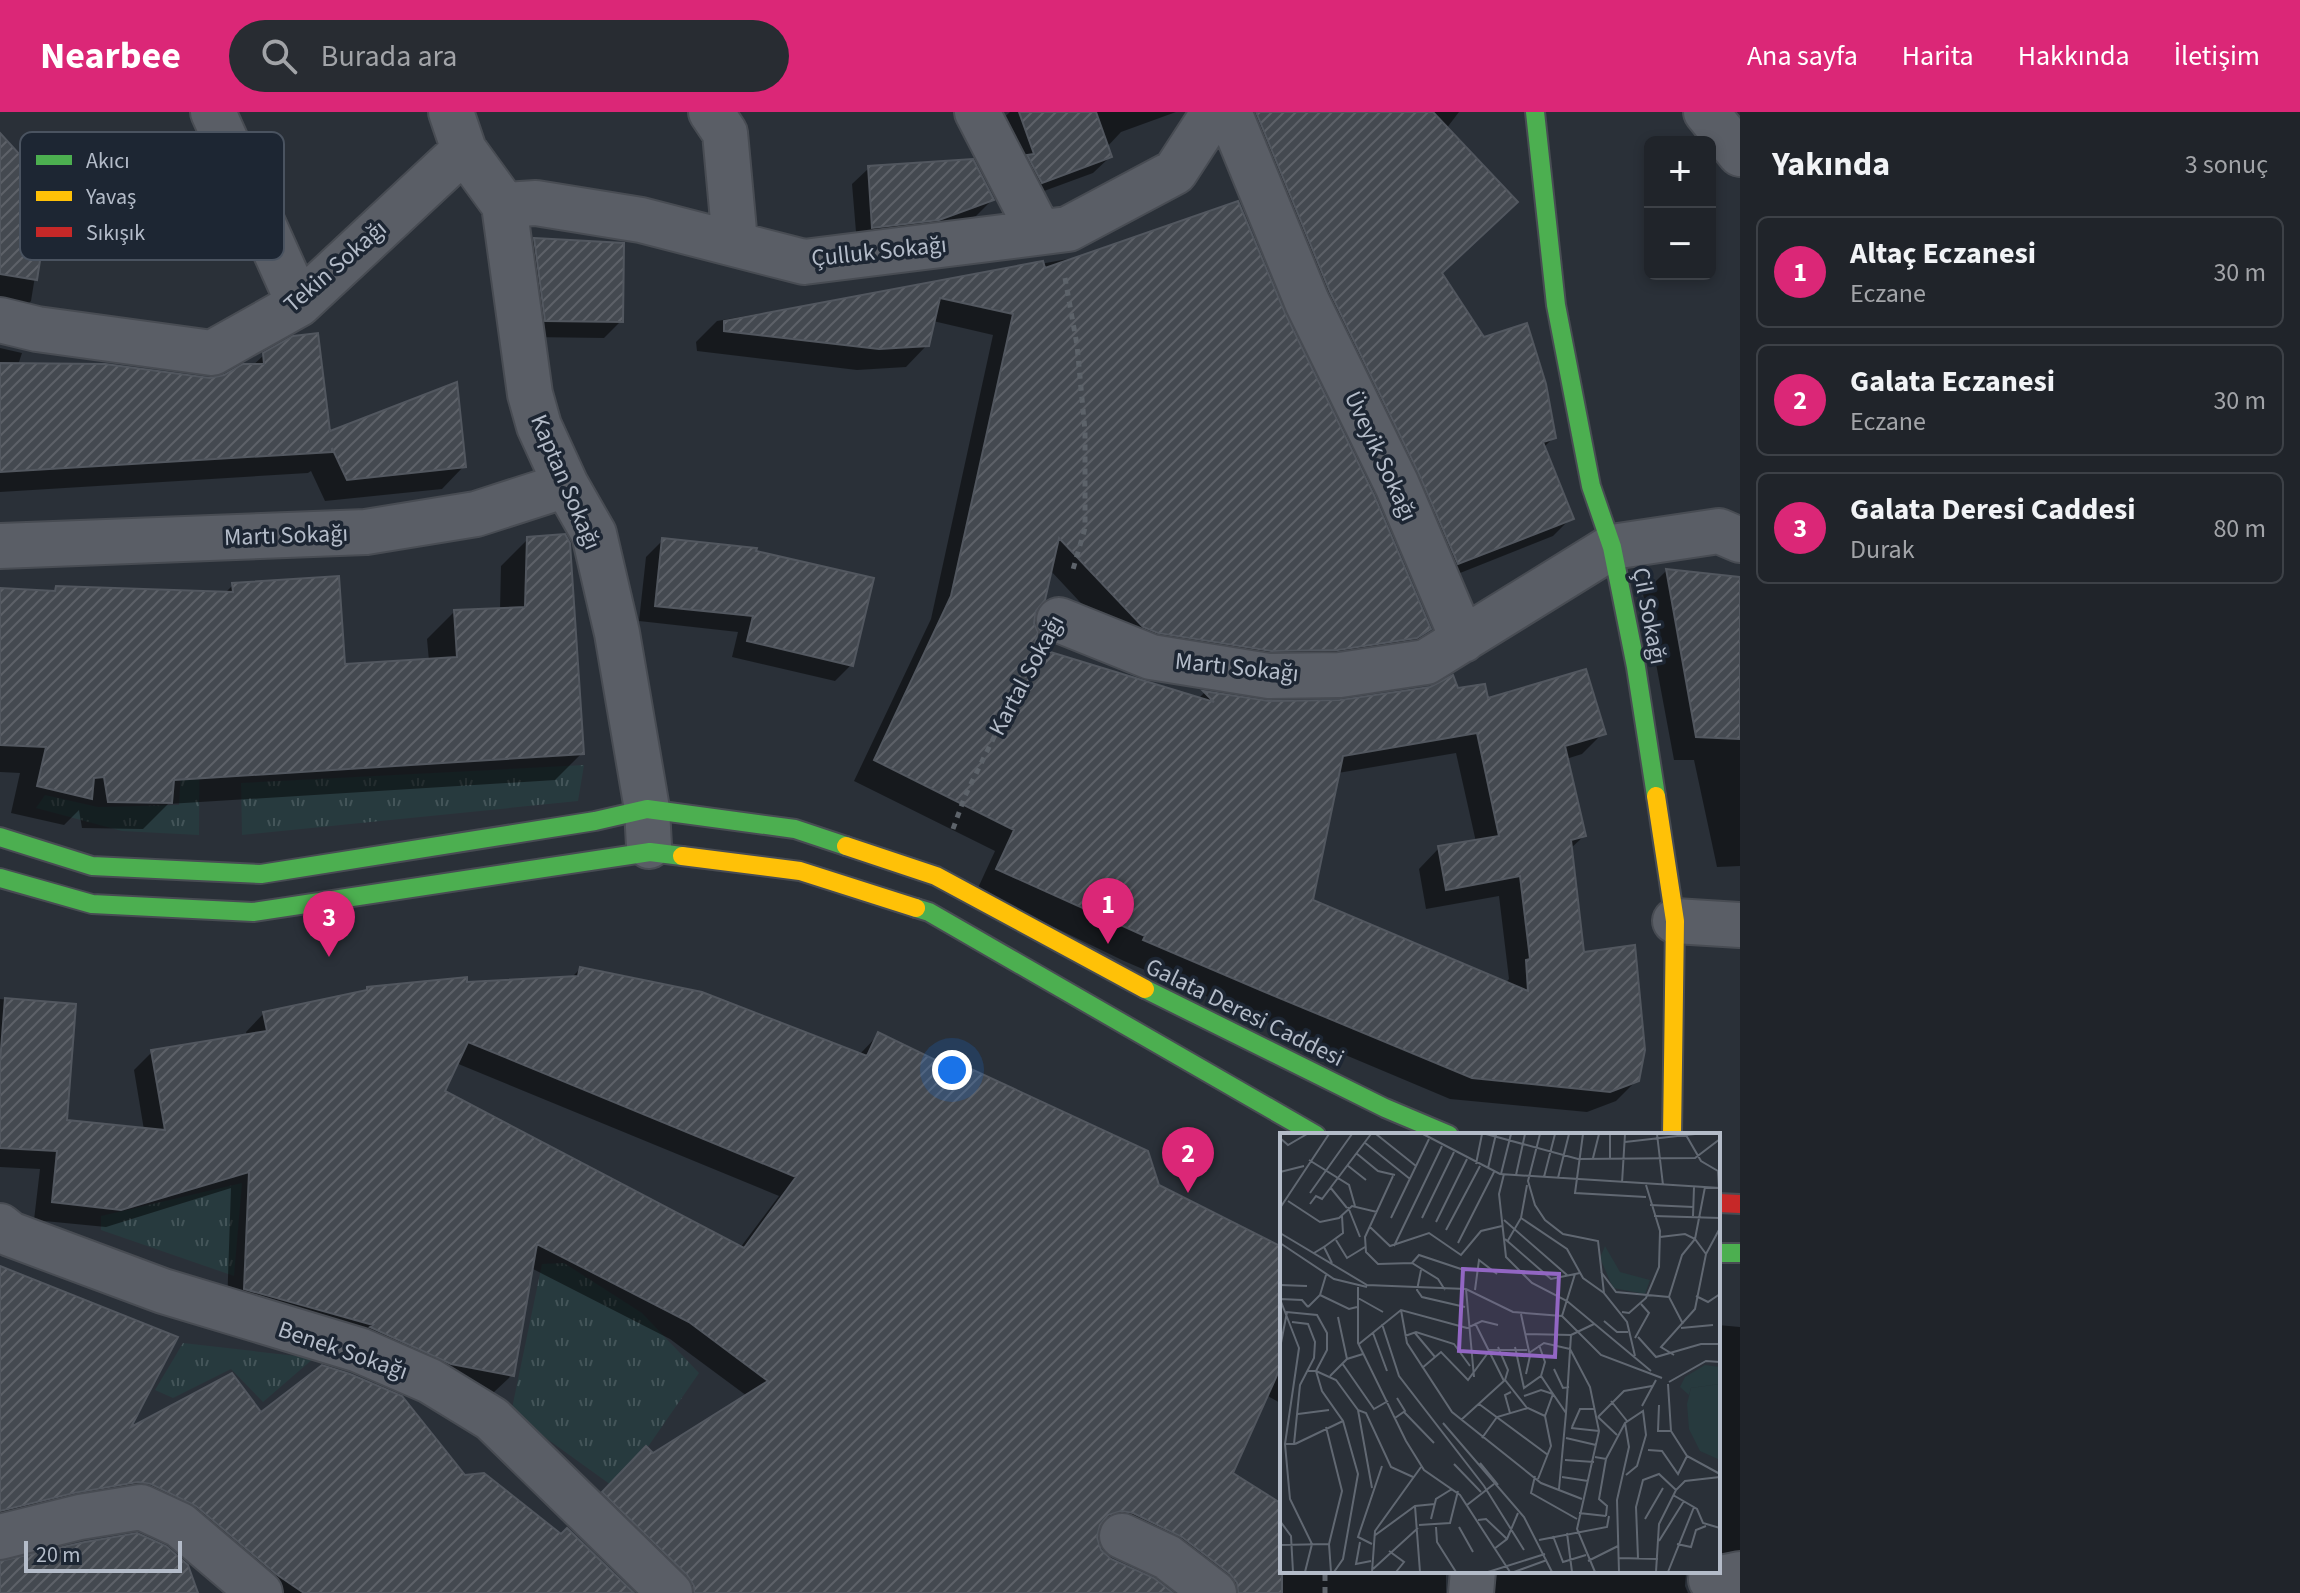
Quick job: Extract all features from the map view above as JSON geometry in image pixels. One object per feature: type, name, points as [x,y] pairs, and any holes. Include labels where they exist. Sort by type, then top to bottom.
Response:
[{"type":"main road","name":"Çil Sokağı","points":[[1535,112],[1556,305],[1591,486],[1612,547],[1636,667],[1675,921],[1672,1133]]},
{"type":"main road","name":"Galata Deresi Caddesi","points":[[0,837],[92,866],[261,874],[595,821],[647,809],[795,829],[936,876],[1106,970],[1385,1108],[1444,1133]]},
{"type":"main road","points":[[0,878],[92,904],[253,912],[650,852],[800,871],[929,912],[1313,1133]]},
{"type":"main road","points":[[1720,1203],[1740,1204]]},
{"type":"street","points":[[213,112],[222,132]]},
{"type":"street","points":[[711,112],[725,133],[735,242]]},
{"type":"street","points":[[977,112],[1053,231]]},
{"type":"street","name":"Çulluk Sokağı","points":[[504,205],[536,203],[628,218],[735,242],[804,262],[1053,231],[1175,172],[1214,112]]},
{"type":"street","name":"Üveyik Sokağı","points":[[1229,112],[1307,302],[1397,485],[1463,640]]},
{"type":"street","points":[[1706,112],[1740,154]]},
{"type":"street","points":[[457,131],[504,205]]},
{"type":"street","name":"Tekin Sokağı","points":[[0,320],[37,329],[212,353],[299,304],[457,131]]},
{"type":"street","name":"Kaptan Sokağı","points":[[504,205],[530,394],[539,426],[566,485],[594,534],[617,633],[647,809],[650,852]]},
{"type":"street","points":[[279,260],[299,304]]},
{"type":"street","name":"Martı Sokağı","points":[[0,546],[366,532],[476,514],[566,485]]},
{"type":"street","points":[[1463,640],[1612,547],[1719,531],[1740,540]]},
{"type":"street","name":"Martı Sokağı","points":[[1059,620],[1151,657],[1269,676],[1340,675],[1426,662],[1463,640]]},
{"type":"street","points":[[1675,921],[1740,925]]},
{"type":"street","name":"Benek Sokağı","points":[[0,1226],[10,1234],[163,1291],[359,1350],[430,1381],[492,1419],[670,1593]]},
{"type":"street","points":[[0,1537],[80,1517],[141,1507],[180,1525],[260,1593]]},
{"type":"street","points":[[1122,1536],[1167,1557],[1214,1593]]},
{"type":"street","points":[[1471,1593],[1473,1573]]},
{"type":"path","name":"Kartal Sokağı","points":[[936,876],[965,796],[1004,713],[1024,672],[1059,620],[1085,528],[1085,431],[1077,345],[1063,262],[1053,231]]},
{"type":"green space","points":[[187,672],[200,674],[199,835],[122,831],[36,808],[45,795],[98,807],[179,805]]},
{"type":"green space","points":[[584,765],[578,801],[242,835],[241,783]]},
{"type":"green space","points":[[242,1183],[234,1276],[101,1230],[101,1216]]},
{"type":"green space","points":[[564,1263],[642,1313],[699,1373],[618,1490],[511,1413],[542,1264]]},
{"type":"green space","points":[[183,1343],[314,1358],[263,1402],[231,1369],[173,1398],[155,1390]]},
{"type":"building","points":[[1019,112],[1096,112],[1112,157],[1042,183],[1027,155],[1034,154]]},
{"type":"building","points":[[1256,112],[1433,112],[1518,202],[1442,273],[1484,337],[1527,323],[1546,384],[1556,438],[1543,442],[1574,519],[1458,564],[1419,474],[1330,292]]},
{"type":"building","points":[[0,133],[20,155],[20,260],[40,260],[37,280],[0,274]]},
{"type":"building","points":[[973,159],[994,200],[939,220],[872,228],[868,166]]},
{"type":"building","points":[[1238,201],[1285,313],[1374,495],[1431,629],[1417,638],[1338,650],[1271,651],[1158,633],[1143,627],[1059,538],[1045,600],[1036,611],[1034,623],[1038,632],[1034,647],[1214,702],[1203,691],[1269,701],[1340,700],[1430,687],[1453,675],[1458,688],[1485,684],[1488,698],[1586,669],[1606,734],[1565,746],[1586,836],[1571,840],[1584,952],[1635,945],[1645,1050],[1639,1081],[1610,1092],[1472,1078],[1265,992],[1143,940],[1145,936],[996,869],[1014,830],[874,760],[951,596],[1013,314],[940,298],[929,346],[879,349],[724,331],[724,321],[1043,261],[1045,268]],"holes":[[[1477,733],[1499,836],[1438,846],[1446,890],[1520,876],[1530,959],[1526,960],[1528,991],[1313,900],[1343,756]]]},
{"type":"building","points":[[534,238],[624,243],[623,322],[545,321]]},
{"type":"building","points":[[318,333],[330,431],[457,382],[466,467],[347,480],[332,448],[332,452],[0,472],[0,363],[105,364],[210,378],[224,375],[243,364],[264,364],[263,353],[293,336]]},
{"type":"building","points":[[565,534],[570,543],[584,754],[174,780],[172,803],[108,802],[104,777],[94,778],[92,799],[37,786],[46,747],[0,745],[0,588],[55,591],[56,586],[233,592],[232,583],[339,576],[345,664],[457,657],[454,610],[525,607],[527,537]]},
{"type":"building","points":[[662,538],[757,548],[756,551],[874,578],[853,666],[747,641],[753,616],[655,606]]},
{"type":"building","points":[[1666,569],[1740,577],[1740,739],[1696,737]]},
{"type":"building","points":[[580,967],[702,992],[867,1056],[878,1032],[964,1074],[967,1067],[1148,1151],[1159,1185],[1280,1246],[1280,1368],[1233,1473],[1280,1503],[1282,1593],[1238,1593],[1237,1583],[1230,1574],[1182,1537],[1133,1513],[1121,1511],[1108,1515],[1100,1525],[1097,1537],[1101,1550],[1111,1559],[1154,1578],[1173,1593],[694,1593],[694,1586],[687,1575],[602,1492],[646,1446],[653,1453],[768,1381],[689,1322],[537,1244],[514,1376],[451,1364],[370,1327],[373,1325],[244,1289],[249,1172],[121,1210],[52,1202],[57,1151],[0,1148],[0,1062],[5,998],[76,1004],[67,1120],[165,1130],[151,1050],[267,1031],[263,1012],[367,990],[367,987],[467,977],[467,982],[578,976]],"holes":[[[468,1042],[796,1177],[744,1248],[445,1091]]]},
{"type":"building","points":[[0,1266],[178,1337],[131,1427],[232,1373],[261,1412],[322,1365],[350,1374],[402,1396],[465,1475],[484,1473],[561,1534],[567,1528],[634,1593],[304,1593],[276,1574],[196,1506],[151,1484],[138,1482],[0,1511]]},
{"type":"building","points":[[137,1533],[166,1546],[188,1565],[198,1593],[0,1593],[0,1561]]},
{"type":"traffic: fast","points":[[1535,112],[1556,305],[1591,486],[1612,547],[1636,667],[1656,796]]},
{"type":"traffic: fast","points":[[0,837],[92,866],[261,874],[595,821],[647,809],[795,829],[846,846]]},
{"type":"traffic: fast","points":[[0,878],[92,904],[253,912],[650,852],[682,856]]},
{"type":"traffic: fast","points":[[916,908],[929,912],[1313,1133]]},
{"type":"traffic: fast","points":[[1145,989],[1385,1108],[1444,1133]]},
{"type":"traffic: fast","points":[[1720,1253],[1740,1253]]},
{"type":"traffic: slow","points":[[1656,796],[1675,921],[1672,1133]]},
{"type":"traffic: slow","points":[[846,846],[936,876],[1145,989]]},
{"type":"traffic: slow","points":[[682,856],[800,871],[916,908]]},
{"type":"traffic: jam","points":[[1720,1203],[1740,1204]]},
{"type":"place","name":"Altaç Eczanesi","points":[[1108,944]]},
{"type":"place","name":"Galata Deresi Caddesi","points":[[329,957]]},
{"type":"place","name":"Galata Eczanesi","points":[[1188,1193]]}]
